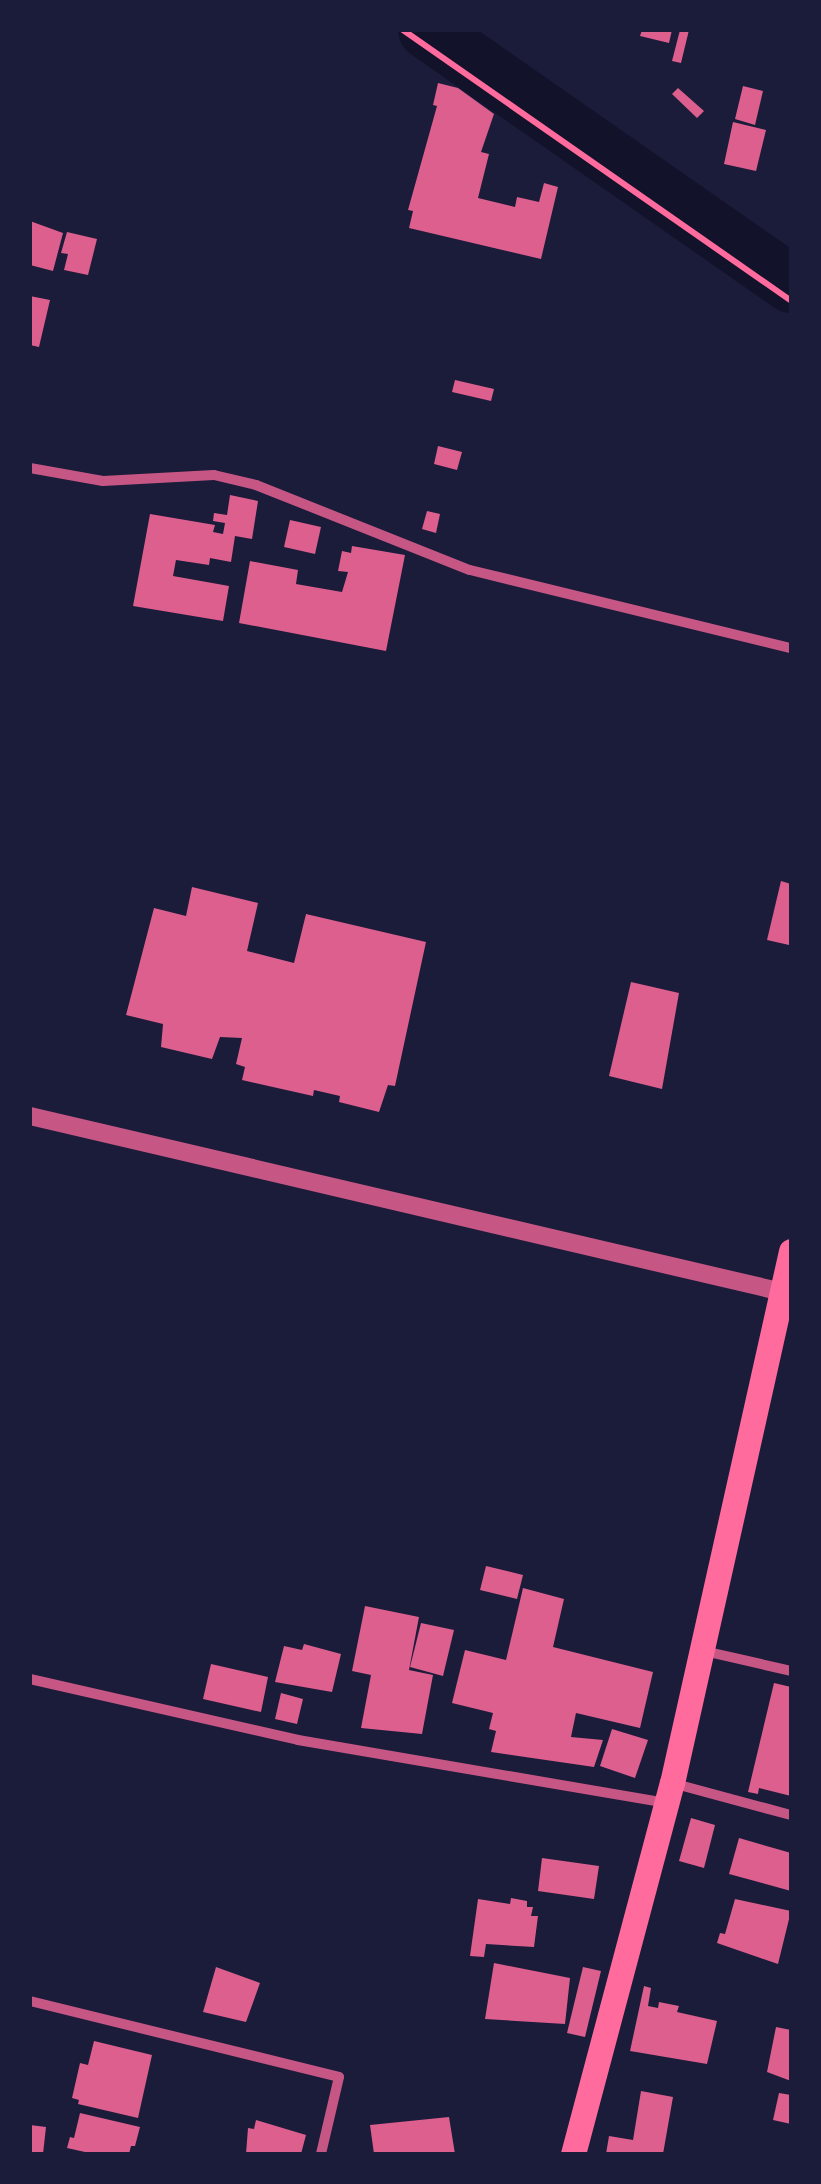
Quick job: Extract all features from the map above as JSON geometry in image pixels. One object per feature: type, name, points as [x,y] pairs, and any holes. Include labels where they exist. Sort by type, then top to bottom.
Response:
[{"type":"main road","points":[[573,2154],[668,1793],[786,1293],[791,1251]]},
{"type":"street","points":[[30,468],[103,481],[214,475],[256,485],[470,570],[791,648]]},
{"type":"street","points":[[30,1116],[786,1293]]},
{"type":"street","points":[[701,1650],[791,1671]]},
{"type":"street","points":[[30,1679],[298,1740],[668,1793],[791,1815]]},
{"type":"street","points":[[30,2001],[339,2077],[321,2154]]},
{"type":"path","points":[[404,30],[791,301]]},
{"type":"building","points":[[642,30],[672,30],[669,43],[640,36]]},
{"type":"building","points":[[680,30],[689,30],[681,63],[672,61]]},
{"type":"building","points":[[438,83],[458,88],[494,114],[481,152],[489,154],[478,198],[515,207],[517,197],[539,202],[544,183],[558,187],[541,259],[409,228],[413,211],[408,210],[437,106],[433,105]]},
{"type":"building","points":[[743,86],[763,91],[755,125],[735,119]]},
{"type":"building","points":[[678,88],[704,111],[697,118],[672,94]]},
{"type":"building","points":[[733,122],[766,130],[756,171],[724,164]]},
{"type":"building","points":[[30,221],[63,233],[53,271],[30,265]]},
{"type":"building","points":[[67,232],[97,239],[88,275],[64,270],[68,254],[61,253]]},
{"type":"building","points":[[30,296],[50,300],[39,347],[30,345]]},
{"type":"building","points":[[455,380],[494,389],[491,401],[452,392]]},
{"type":"building","points":[[438,446],[462,452],[457,470],[434,464]]},
{"type":"building","points":[[230,495],[258,501],[252,539],[235,536],[231,562],[210,558],[209,565],[176,560],[173,576],[229,586],[223,621],[133,606],[150,514],[215,525],[213,532],[223,534],[225,523],[213,521],[214,513],[227,515]]},
{"type":"building","points":[[427,511],[440,514],[436,533],[422,529]]},
{"type":"building","points":[[290,520],[321,527],[315,554],[284,547]]},
{"type":"building","points":[[352,546],[405,555],[386,651],[239,623],[250,561],[298,570],[296,584],[342,592],[348,572],[338,571],[342,551],[351,553]]},
{"type":"building","points":[[781,881],[791,884],[789,945],[767,940]]},
{"type":"building","points":[[192,887],[258,903],[247,951],[294,963],[306,914],[426,942],[395,1086],[388,1085],[379,1112],[339,1102],[340,1096],[314,1090],[313,1096],[242,1080],[245,1067],[236,1064],[242,1038],[220,1037],[212,1059],[161,1047],[163,1024],[126,1015],[154,908],[186,916]]},
{"type":"building","points":[[631,982],[679,993],[662,1089],[609,1076]]},
{"type":"building","points":[[486,1566],[523,1575],[517,1599],[480,1590]]},
{"type":"building","points":[[523,1588],[564,1599],[553,1647],[653,1672],[640,1728],[576,1713],[571,1737],[603,1740],[594,1767],[491,1752],[496,1731],[489,1729],[493,1713],[452,1703],[465,1650],[506,1660]]},
{"type":"building","points":[[365,1606],[419,1617],[409,1670],[433,1675],[422,1734],[361,1728],[371,1675],[352,1671]]},
{"type":"building","points":[[421,1623],[454,1630],[443,1676],[410,1667]]},
{"type":"building","points":[[304,1644],[341,1654],[332,1692],[275,1682],[284,1646],[302,1650]]},
{"type":"building","points":[[211,1664],[268,1677],[261,1712],[203,1699]]},
{"type":"building","points":[[774,1683],[791,1687],[791,1796],[759,1788],[758,1794],[748,1792]]},
{"type":"building","points":[[281,1693],[303,1699],[297,1724],[275,1719]]},
{"type":"building","points":[[612,1729],[648,1740],[635,1778],[600,1766]]},
{"type":"building","points":[[691,1818],[715,1825],[704,1868],[679,1861]]},
{"type":"building","points":[[739,1838],[791,1853],[791,1891],[729,1874]]},
{"type":"building","points":[[542,1858],[599,1866],[594,1899],[538,1891]]},
{"type":"building","points":[[511,1898],[527,1901],[527,1907],[533,1907],[531,1916],[538,1916],[534,1947],[486,1944],[484,1957],[470,1956],[478,1899],[510,1904]]},
{"type":"building","points":[[735,1899],[791,1911],[778,1964],[717,1943],[720,1933],[725,1934]]},
{"type":"building","points":[[494,1963],[570,1978],[565,2024],[485,2019]]},
{"type":"building","points":[[216,1967],[260,1983],[246,2022],[203,2012]]},
{"type":"building","points":[[583,1967],[601,1971],[585,2037],[567,2033]]},
{"type":"building","points":[[644,1986],[651,1988],[648,2006],[658,2008],[659,2002],[679,2006],[677,2012],[717,2021],[707,2064],[630,2051]]},
{"type":"building","points":[[776,2027],[791,2030],[791,2081],[767,2072]]},
{"type":"building","points":[[94,2041],[152,2055],[138,2118],[78,2104],[79,2100],[72,2098],[80,2063],[88,2065]]},
{"type":"building","points":[[641,2091],[673,2097],[663,2154],[606,2154],[609,2136],[633,2140]]},
{"type":"building","points":[[779,2093],[791,2095],[791,2124],[773,2120]]},
{"type":"building","points":[[80,2113],[140,2127],[135,2146],[131,2146],[129,2154],[94,2154],[67,2148],[70,2137],[74,2138]]},
{"type":"building","points":[[449,2117],[455,2154],[374,2154],[370,2125]]},
{"type":"building","points":[[256,2120],[306,2135],[301,2154],[246,2154],[248,2128],[254,2129]]},
{"type":"building","points":[[30,2125],[46,2127],[43,2154],[30,2154]]},
{"type":"waterway","points":[[427,30],[791,284]]}]
